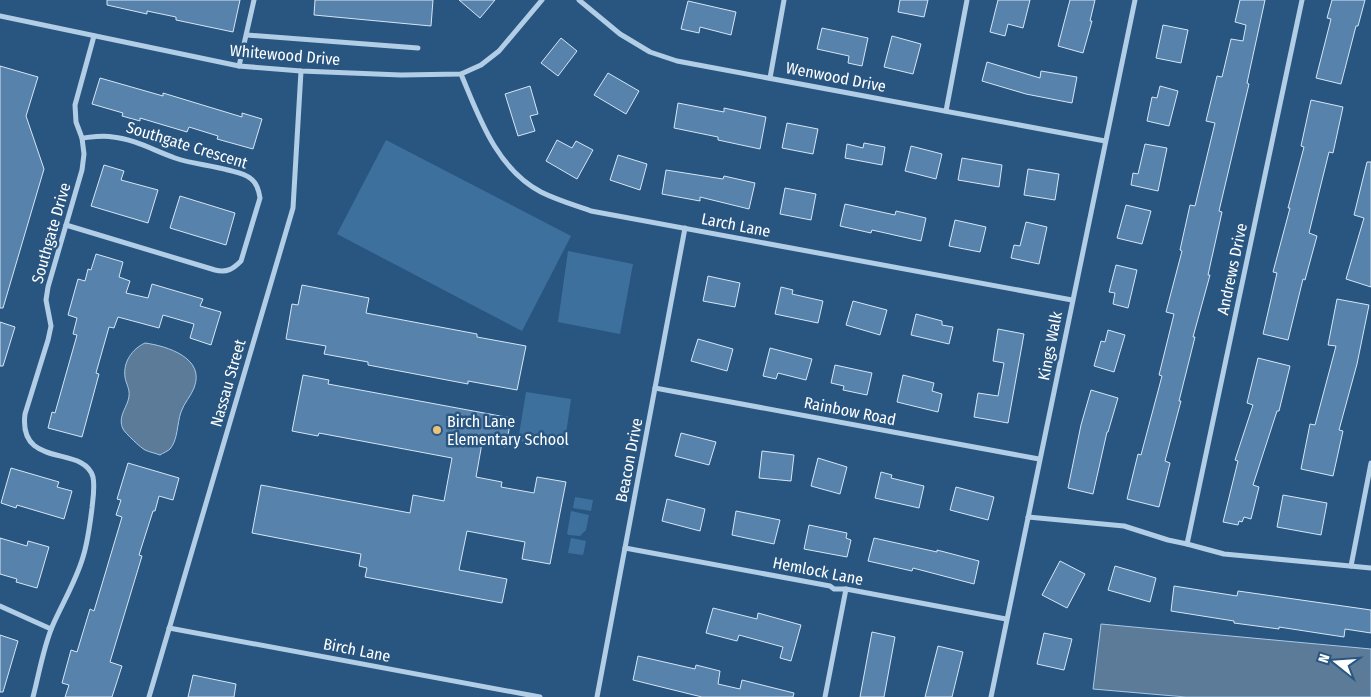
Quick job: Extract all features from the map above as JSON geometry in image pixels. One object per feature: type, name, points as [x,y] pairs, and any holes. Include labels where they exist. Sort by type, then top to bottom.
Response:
[{"type":"street","points":[[239,66],[254,0]]},
{"type":"street","name":"Whitewood Drive","points":[[0,16],[239,66],[401,75],[461,74],[481,65],[499,51],[542,0]]},
{"type":"street","name":"Wenwood Drive","points":[[579,0],[620,34],[650,52],[677,61],[1105,141]]},
{"type":"street","points":[[770,78],[784,0]]},
{"type":"street","points":[[946,110],[967,0]]},
{"type":"street","name":"Kings Walk","points":[[991,697],[1135,0]]},
{"type":"street","name":"Andrews Drive","points":[[1187,544],[1302,0]]},
{"type":"street","points":[[247,35],[418,48]]},
{"type":"street","name":"Southgate Drive","points":[[33,697],[51,629],[83,558],[90,529],[94,484],[92,475],[80,463],[40,450],[26,435],[24,424],[51,326],[46,300],[48,286],[82,170],[84,154],[82,138],[76,122],[75,105],[94,36]]},
{"type":"street","name":"Nassau Street","points":[[148,697],[292,208],[302,71]]},
{"type":"street","name":"Larch Lane","points":[[461,74],[482,124],[499,154],[524,180],[540,191],[564,202],[591,210],[1072,300]]},
{"type":"street","name":"Southgate Crescent","points":[[66,225],[215,270],[228,271],[241,260],[260,198],[259,190],[251,178],[245,175],[177,159],[143,145],[114,137],[82,138]]},
{"type":"street","name":"Beacon Drive","points":[[596,697],[685,228]]},
{"type":"street","name":"Rainbow Road","points":[[655,388],[1040,460]]},
{"type":"street","points":[[1351,566],[1371,463]]},
{"type":"street","points":[[1028,517],[1124,526],[1168,540],[1224,554],[1371,568]]},
{"type":"street","name":"Hemlock Lane","points":[[625,548],[830,586],[834,589],[846,589],[1006,619]]},
{"type":"street","points":[[826,697],[846,589]]},
{"type":"street","points":[[0,606],[51,629]]},
{"type":"street","name":"Birch Lane","points":[[169,628],[540,697]]},
{"type":"shaded area","points":[[386,140],[571,236],[522,331],[337,234]]},
{"type":"shaded area","points":[[568,251],[633,264],[620,334],[558,322]]},
{"type":"shaded area","points":[[145,343],[164,347],[182,355],[190,361],[196,378],[193,391],[181,412],[173,445],[169,450],[160,455],[147,451],[140,446],[124,431],[121,424],[129,396],[125,366],[132,352]]},
{"type":"shaded area","points":[[526,392],[571,399],[564,448],[518,441]]},
{"type":"shaded area","points":[[575,497],[593,500],[591,511],[573,508]]},
{"type":"shaded area","points":[[571,511],[589,515],[586,530],[580,536],[567,534]]},
{"type":"shaded area","points":[[571,538],[586,541],[583,555],[568,553]]},
{"type":"shaded area","points":[[1101,624],[1371,649],[1371,697],[1186,697],[1093,689]]},
{"type":"building","points":[[107,0],[240,0],[233,32],[176,20],[176,17],[147,11],[147,14],[107,5]]},
{"type":"building","points":[[315,0],[433,0],[431,26],[314,15]]},
{"type":"building","points":[[459,0],[495,0],[480,18]]},
{"type":"building","points":[[900,0],[928,0],[924,17],[898,12]]},
{"type":"building","points":[[998,0],[1030,0],[1023,28],[1008,24],[1005,36],[990,32]]},
{"type":"building","points":[[1070,0],[1095,0],[1090,21],[1092,21],[1083,53],[1058,46]]},
{"type":"building","points":[[1240,0],[1265,0],[1247,83],[1249,84],[1219,211],[1222,212],[1208,275],[1210,275],[1193,337],[1195,337],[1179,401],[1181,401],[1165,461],[1170,463],[1159,507],[1127,499],[1138,454],[1141,455],[1162,376],[1159,375],[1174,314],[1166,312],[1182,251],[1180,250],[1190,205],[1195,206],[1215,123],[1206,121],[1217,76],[1222,77],[1231,39],[1243,41],[1246,25],[1235,22]]},
{"type":"building","points":[[1332,0],[1365,0],[1358,26],[1356,26],[1341,84],[1316,78],[1331,19],[1327,18]]},
{"type":"building","points":[[688,1],[736,12],[731,35],[700,27],[699,33],[681,29]]},
{"type":"building","points":[[1163,25],[1188,30],[1181,63],[1156,58]]},
{"type":"building","points":[[822,28],[868,38],[862,66],[848,63],[849,56],[817,49]]},
{"type":"building","points":[[892,36],[921,44],[913,74],[884,67]]},
{"type":"building","points":[[561,38],[577,51],[558,76],[541,63]]},
{"type":"building","points":[[987,62],[1040,78],[1041,71],[1077,77],[1072,103],[1026,94],[982,81]]},
{"type":"building","points":[[0,66],[38,77],[26,116],[44,169],[3,308],[0,308]]},
{"type":"building","points":[[608,73],[639,91],[626,114],[594,95]]},
{"type":"building","points":[[100,78],[163,96],[163,93],[242,117],[242,113],[262,119],[253,149],[217,139],[218,136],[189,127],[187,132],[140,118],[140,121],[122,116],[123,113],[92,104]]},
{"type":"building","points":[[530,86],[538,114],[530,116],[535,131],[518,136],[505,94]]},
{"type":"building","points":[[1160,86],[1178,91],[1169,126],[1147,121],[1152,97],[1157,98]]},
{"type":"building","points":[[1311,100],[1343,107],[1333,153],[1329,152],[1309,233],[1317,236],[1305,280],[1303,279],[1288,340],[1263,334],[1277,273],[1273,272],[1304,147],[1301,146]]},
{"type":"building","points":[[678,103],[724,112],[724,108],[766,117],[760,149],[718,140],[718,137],[674,128]]},
{"type":"building","points":[[787,123],[818,129],[813,154],[782,148]]},
{"type":"building","points":[[557,140],[572,148],[576,141],[593,150],[577,179],[546,161]]},
{"type":"building","points":[[864,143],[885,147],[882,165],[845,158],[847,144],[863,148]]},
{"type":"building","points":[[1145,144],[1167,148],[1158,191],[1131,185],[1133,173],[1138,174]]},
{"type":"building","points":[[911,146],[942,154],[936,179],[905,171]]},
{"type":"building","points":[[618,155],[647,164],[640,190],[610,180]]},
{"type":"building","points":[[962,158],[1002,165],[999,187],[958,180]]},
{"type":"building","points":[[1367,162],[1371,162],[1371,287],[1346,279],[1364,218],[1354,215]]},
{"type":"building","points":[[104,165],[124,171],[121,180],[158,190],[148,223],[91,206]]},
{"type":"building","points":[[1028,169],[1059,174],[1055,200],[1024,195]]},
{"type":"building","points":[[666,170],[723,179],[724,176],[755,183],[749,209],[700,197],[700,201],[662,194]]},
{"type":"building","points":[[785,188],[816,194],[811,220],[780,214]]},
{"type":"building","points":[[180,196],[235,213],[226,245],[170,228]]},
{"type":"building","points":[[845,204],[895,215],[896,211],[926,218],[921,241],[872,230],[871,233],[840,226]]},
{"type":"building","points":[[1126,205],[1151,211],[1142,244],[1117,238]]},
{"type":"building","points":[[955,220],[986,227],[980,252],[949,246]]},
{"type":"building","points":[[1026,222],[1047,227],[1039,264],[1011,258],[1014,245],[1020,246]]},
{"type":"building","points":[[96,254],[123,262],[119,277],[130,281],[126,293],[148,298],[152,284],[203,299],[200,306],[221,312],[211,345],[190,338],[194,324],[163,315],[159,328],[118,317],[114,328],[109,327],[96,373],[99,374],[82,437],[48,428],[52,412],[55,413],[77,335],[73,334],[77,318],[68,315],[78,279],[85,281],[88,269],[91,270]]},
{"type":"building","points":[[1116,265],[1137,270],[1128,308],[1113,304],[1115,293],[1109,292]]},
{"type":"building","points":[[708,276],[740,283],[735,307],[703,301]]},
{"type":"building","points":[[302,285],[369,298],[366,313],[477,334],[477,337],[526,346],[517,390],[468,381],[468,384],[368,365],[368,362],[324,354],[326,346],[286,339],[292,304],[298,305]]},
{"type":"building","points":[[781,287],[793,290],[792,294],[823,301],[818,323],[775,314]]},
{"type":"building","points":[[1337,299],[1369,305],[1357,364],[1339,430],[1343,431],[1333,476],[1301,469],[1310,424],[1315,425],[1336,346],[1328,345]]},
{"type":"building","points":[[853,301],[887,310],[880,335],[846,325]]},
{"type":"building","points":[[916,314],[942,321],[942,325],[953,327],[949,344],[911,335]]},
{"type":"building","points":[[0,322],[15,327],[3,366],[0,366]]},
{"type":"building","points":[[998,329],[1024,334],[1008,423],[974,417],[978,393],[998,396],[1004,363],[993,361]]},
{"type":"building","points":[[1108,330],[1125,335],[1114,372],[1094,366],[1101,341],[1105,342]]},
{"type":"building","points":[[698,339],[733,349],[727,371],[691,361]]},
{"type":"building","points":[[770,348],[812,359],[806,380],[778,373],[776,379],[763,376]]},
{"type":"building","points":[[1258,358],[1290,366],[1279,411],[1277,411],[1253,485],[1259,487],[1251,519],[1244,517],[1242,522],[1239,521],[1238,525],[1223,522],[1238,461],[1235,460],[1253,405],[1247,403]]},
{"type":"building","points":[[835,365],[872,373],[867,395],[843,390],[844,386],[831,383]]},
{"type":"building","points":[[303,375],[329,380],[328,384],[511,418],[506,447],[482,443],[476,477],[502,482],[501,487],[534,493],[537,477],[566,482],[550,564],[522,559],[525,542],[467,531],[459,570],[507,579],[502,603],[365,577],[367,568],[359,566],[361,554],[252,533],[261,485],[410,513],[413,495],[444,501],[452,458],[319,433],[318,436],[292,431]]},
{"type":"building","points":[[903,375],[934,383],[932,391],[942,394],[938,412],[897,402]]},
{"type":"building","points":[[1091,390],[1118,398],[1107,432],[1093,494],[1068,488],[1081,425]]},
{"type":"building","points":[[681,433],[716,442],[709,465],[675,456]]},
{"type":"building","points":[[762,451],[794,455],[791,481],[759,478]]},
{"type":"building","points":[[818,458],[847,467],[840,494],[811,486]]},
{"type":"building","points":[[128,463],[179,478],[173,500],[159,496],[139,555],[142,556],[110,662],[122,666],[112,697],[65,697],[69,685],[62,683],[71,650],[77,652],[90,609],[94,611],[122,517],[116,515],[121,500],[117,499]]},
{"type":"building","points":[[11,468],[59,482],[57,487],[72,491],[64,519],[17,505],[16,508],[1,503]]},
{"type":"building","points":[[881,472],[892,475],[891,478],[924,486],[919,508],[875,498]]},
{"type":"building","points":[[956,487],[994,497],[988,520],[950,510]]},
{"type":"building","points":[[1283,495],[1327,503],[1321,535],[1277,527]]},
{"type":"building","points":[[667,499],[705,509],[700,531],[662,521]]},
{"type":"building","points":[[736,511],[780,520],[774,544],[732,535]]},
{"type":"building","points":[[809,525],[847,533],[846,538],[851,540],[847,557],[804,549]]},
{"type":"building","points":[[0,538],[27,546],[28,541],[49,547],[37,588],[16,582],[17,579],[0,574]]},
{"type":"building","points":[[874,538],[937,552],[937,550],[979,561],[974,584],[913,568],[912,571],[868,561]]},
{"type":"building","points":[[1060,561],[1085,574],[1067,608],[1042,595]]},
{"type":"building","points":[[1115,566],[1156,578],[1150,602],[1108,590]]},
{"type":"building","points":[[1174,586],[1237,596],[1238,591],[1371,610],[1371,633],[1345,629],[1344,637],[1279,627],[1279,629],[1234,623],[1234,621],[1171,611]]},
{"type":"building","points":[[713,608],[757,619],[758,613],[801,625],[791,661],[780,658],[783,647],[739,635],[737,641],[706,633]]},
{"type":"building","points":[[872,632],[895,637],[884,697],[860,697]]},
{"type":"building","points":[[1044,633],[1072,639],[1064,670],[1037,664]]},
{"type":"building","points":[[0,635],[18,641],[3,692],[0,692]]},
{"type":"building","points":[[938,646],[963,652],[952,697],[925,697]]},
{"type":"building","points":[[638,656],[695,669],[696,665],[720,671],[718,684],[740,689],[742,680],[794,693],[793,697],[702,697],[633,680]]},
{"type":"building","points":[[193,675],[236,684],[234,697],[188,697]]},
{"type":"place","name":"Birch Lane Elementary School","points":[[437,430]]}]
